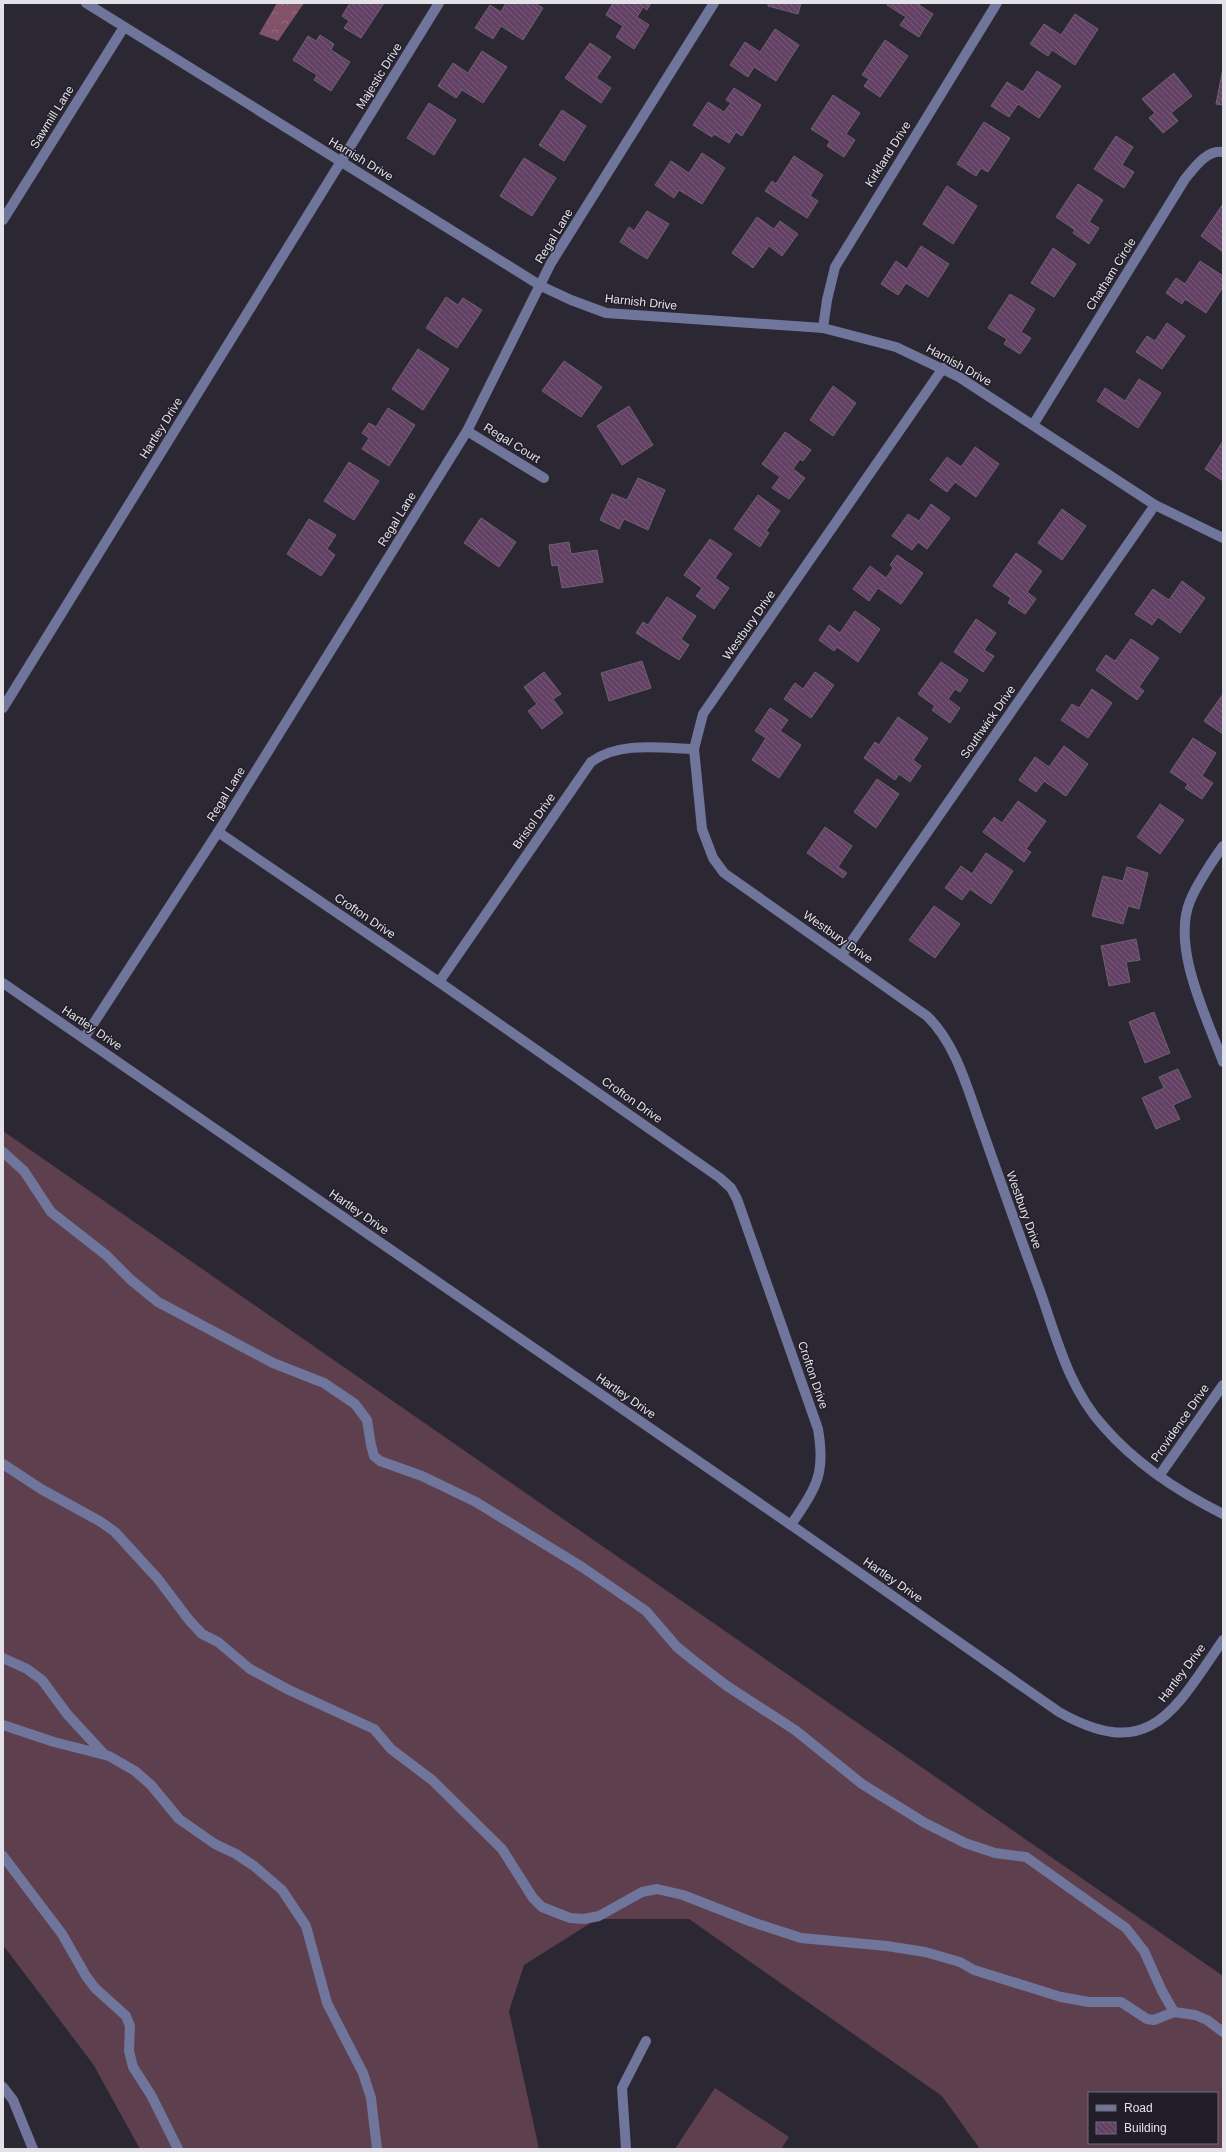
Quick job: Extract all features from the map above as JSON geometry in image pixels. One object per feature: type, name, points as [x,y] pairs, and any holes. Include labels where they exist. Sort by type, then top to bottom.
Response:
[{"type":"street","name":"Harnish Drive","points":[[86,3],[541,286],[571,300],[606,313],[823,328],[896,347],[943,368],[1155,505],[1223,538]]},
{"type":"street","name":"Majestic Drive","points":[[342,162],[439,3]]},
{"type":"street","name":"Regal Lane","points":[[84,1038],[218,832],[467,431],[503,362],[527,308],[541,286],[551,263],[714,3]]},
{"type":"street","name":"Kirkland Drive","points":[[823,328],[835,267],[997,3]]},
{"type":"street","name":"Sawmill Lane","points":[[3,220],[124,27]]},
{"type":"street","name":"Chatham Circle","points":[[1033,425],[1185,179],[1200,160],[1218,151],[1223,152]]},
{"type":"street","name":"Hartley Drive","points":[[3,708],[342,162]]},
{"type":"street","name":"Westbury Drive","points":[[943,368],[703,714],[694,749],[702,829],[713,858],[724,873],[842,955],[927,1016],[938,1026],[949,1043],[969,1092],[1071,1379],[1103,1427],[1128,1452],[1159,1476],[1192,1498],[1223,1514]]},
{"type":"street","name":"Regal Court","points":[[467,431],[544,478]]},
{"type":"street","name":"Southwick Drive","points":[[842,955],[1155,505]]},
{"type":"street","name":"Bristol Drive","points":[[439,982],[591,762],[610,751],[622,749],[694,749]]},
{"type":"street","name":"Crofton Drive","points":[[218,832],[439,982],[720,1178],[731,1188],[737,1199],[818,1429],[822,1453],[820,1474],[803,1507],[791,1525]]},
{"type":"street","points":[[1223,846],[1190,902],[1184,939],[1191,974],[1223,1062]]},
{"type":"street","name":"Hartley Drive","points":[[3,983],[791,1525],[1059,1712],[1080,1724],[1101,1731],[1120,1734],[1139,1732],[1166,1716],[1180,1702],[1223,1640]]},
{"type":"street","points":[[3,1152],[24,1171],[50,1212],[106,1255],[158,1302],[273,1363],[324,1383],[355,1404],[367,1420],[370,1445],[374,1456],[380,1461],[422,1476],[476,1502],[582,1567],[646,1612],[677,1648],[733,1690],[795,1730],[862,1784],[925,1823],[965,1843],[994,1853],[1026,1857],[1126,1928],[1144,1951],[1162,1991],[1174,2012]]},
{"type":"street","name":"Providence Drive","points":[[1159,1476],[1223,1385]]},
{"type":"street","points":[[3,1464],[41,1489],[101,1522],[115,1532],[158,1579],[198,1629],[218,1642],[250,1668],[289,1690],[374,1729],[391,1749],[432,1780],[502,1849],[533,1898],[542,1907],[570,1918],[584,1919],[599,1916],[642,1892],[657,1889],[683,1895],[752,1922],[801,1938],[887,1946],[925,1952],[960,1962],[974,1970],[1062,1997],[1089,2002],[1121,2002],[1147,2019],[1154,2020],[1174,2012],[1195,2015],[1207,2020],[1223,2032]]},
{"type":"street","points":[[3,1658],[26,1669],[42,1680],[85,1736],[105,1755]]},
{"type":"street","points":[[3,1724],[54,1742],[105,1755],[135,1771],[151,1786],[179,1819],[267,1875],[282,1890],[306,1926],[327,2003],[363,2073],[371,2098],[377,2149]]},
{"type":"street","points":[[3,1856],[62,1934],[86,1976],[96,1988],[126,2016],[130,2026],[129,2051],[133,2066],[151,2095],[178,2149]]},
{"type":"street","points":[[626,2149],[622,2088],[646,2041]]},
{"type":"street","points":[[3,2087],[13,2100],[33,2149]]},
{"type":"shaded area","points":[[3,1131],[1223,1976],[1223,2149],[980,2149],[942,2096],[689,1919],[597,1919],[524,1965],[509,2011],[539,2149],[140,2149],[93,2064],[3,1945]]},
{"type":"shaded area","points":[[715,2088],[789,2137],[781,2149],[675,2149]]},
{"type":"green space","points":[[277,3],[304,3],[278,41],[259,34]]},
{"type":"building","points":[[350,3],[384,3],[361,38],[344,28],[349,21],[342,16]]},
{"type":"building","points":[[506,3],[535,3],[543,8],[523,40],[501,26],[493,39],[475,28],[490,5],[501,12]]},
{"type":"building","points":[[613,3],[651,3],[647,10],[643,7],[637,17],[649,25],[634,49],[616,37],[623,26],[606,15]]},
{"type":"building","points":[[768,3],[801,3],[798,14],[768,6]]},
{"type":"building","points":[[889,3],[920,3],[919,5],[933,14],[919,37],[900,25],[906,17],[887,5]]},
{"type":"building","points":[[1075,14],[1098,29],[1075,65],[1052,50],[1048,56],[1030,44],[1044,24],[1061,35]]},
{"type":"building","points":[[775,29],[799,45],[776,81],[754,67],[748,77],[730,65],[745,42],[760,52]]},
{"type":"building","points":[[320,35],[334,44],[331,50],[350,62],[331,91],[314,80],[317,75],[293,60],[308,36],[316,41]]},
{"type":"building","points":[[885,40],[908,56],[880,97],[864,86],[869,79],[862,75]]},
{"type":"building","points":[[590,43],[611,57],[596,78],[611,88],[601,103],[565,78]]},
{"type":"building","points":[[482,51],[507,67],[483,103],[462,90],[456,98],[438,86],[453,63],[468,73]]},
{"type":"building","points":[[1223,68],[1223,105],[1216,104]]},
{"type":"building","points":[[1037,71],[1061,86],[1039,118],[1018,104],[1009,117],[991,106],[1007,82],[1023,92]]},
{"type":"building","points":[[1174,73],[1192,96],[1171,113],[1178,121],[1163,133],[1149,118],[1155,113],[1142,99]]},
{"type":"building","points":[[734,88],[761,105],[742,136],[736,132],[729,143],[714,134],[712,137],[693,125],[708,102],[724,112],[731,103],[726,100]]},
{"type":"building","points":[[833,95],[860,113],[846,134],[855,140],[844,157],[827,146],[830,141],[811,129]]},
{"type":"building","points":[[429,103],[456,120],[434,155],[407,138]]},
{"type":"building","points":[[562,110],[586,126],[564,161],[539,145]]},
{"type":"building","points":[[984,122],[1010,138],[988,172],[981,168],[976,176],[957,164]]},
{"type":"building","points":[[1116,136],[1133,147],[1122,165],[1134,172],[1124,188],[1094,169]]},
{"type":"building","points":[[702,153],[725,168],[702,204],[679,190],[674,198],[655,185],[671,161],[689,173]]},
{"type":"building","points":[[794,156],[823,175],[810,196],[818,201],[807,218],[765,191],[772,181],[776,184]]},
{"type":"building","points":[[524,158],[556,178],[532,216],[500,196]]},
{"type":"building","points":[[1078,184],[1103,200],[1089,222],[1099,228],[1089,244],[1073,233],[1075,230],[1056,217]]},
{"type":"building","points":[[947,186],[977,206],[953,244],[923,224]]},
{"type":"building","points":[[1223,204],[1223,252],[1201,236]]},
{"type":"building","points":[[647,211],[669,224],[647,259],[620,242],[629,227],[634,231]]},
{"type":"building","points":[[757,217],[774,229],[780,221],[798,234],[782,256],[769,246],[753,268],[732,253]]},
{"type":"building","points":[[921,246],[949,264],[928,297],[906,283],[898,295],[881,284],[896,261],[907,269]]},
{"type":"building","points":[[1053,248],[1076,264],[1054,297],[1031,283]]},
{"type":"building","points":[[1200,261],[1223,276],[1223,287],[1206,313],[1185,299],[1182,304],[1166,293],[1176,278],[1185,284]]},
{"type":"building","points":[[1010,294],[1035,309],[1021,332],[1031,338],[1020,354],[1004,344],[1007,339],[988,328]]},
{"type":"building","points":[[446,297],[458,305],[463,298],[482,310],[457,348],[426,328]]},
{"type":"building","points":[[1167,323],[1185,336],[1162,369],[1136,352],[1147,336],[1155,341]]},
{"type":"building","points":[[418,349],[449,369],[423,410],[392,389]]},
{"type":"building","points":[[564,361],[602,387],[581,417],[542,391]]},
{"type":"building","points":[[1139,379],[1161,393],[1138,428],[1097,401],[1105,388],[1125,401]]},
{"type":"building","points":[[833,386],[856,403],[833,436],[810,420]]},
{"type":"building","points":[[629,406],[653,445],[622,465],[597,426]]},
{"type":"building","points":[[388,408],[415,425],[389,466],[362,449],[369,438],[362,433],[369,423],[376,427]]},
{"type":"building","points":[[785,432],[811,450],[803,461],[800,459],[793,469],[805,478],[789,499],[772,488],[780,477],[762,464]]},
{"type":"building","points":[[1223,441],[1223,481],[1205,469]]},
{"type":"building","points":[[975,447],[999,464],[976,497],[955,482],[947,492],[930,480],[947,457],[961,467]]},
{"type":"building","points":[[349,462],[379,481],[354,520],[324,501]]},
{"type":"building","points":[[638,478],[665,490],[648,530],[624,519],[619,529],[600,520],[612,494],[627,500]]},
{"type":"building","points":[[758,495],[780,511],[766,531],[769,533],[760,547],[734,529]]},
{"type":"building","points":[[931,504],[950,518],[927,549],[918,542],[912,550],[892,536],[908,514],[919,521]]},
{"type":"building","points":[[1062,509],[1086,526],[1062,560],[1038,543]]},
{"type":"building","points":[[481,518],[516,542],[499,567],[464,543]]},
{"type":"building","points":[[309,519],[336,535],[327,549],[335,555],[321,576],[287,554]]},
{"type":"building","points":[[710,539],[732,554],[715,578],[729,588],[714,609],[696,596],[702,588],[684,575]]},
{"type":"building","points":[[569,542],[571,554],[597,550],[603,582],[562,588],[558,565],[552,566],[549,545]]},
{"type":"building","points":[[1016,553],[1042,571],[1027,592],[1036,599],[1025,614],[1008,603],[1011,598],[993,586]]},
{"type":"building","points":[[897,555],[923,573],[901,604],[878,588],[869,601],[853,589],[870,566],[886,578],[893,568],[890,565]]},
{"type":"building","points":[[1182,581],[1205,598],[1180,633],[1158,617],[1152,625],[1135,614],[1153,589],[1169,600]]},
{"type":"building","points":[[667,597],[696,616],[681,639],[689,645],[679,660],[636,633],[643,622],[648,625]]},
{"type":"building","points":[[855,611],[880,629],[858,662],[837,647],[834,651],[819,640],[829,625],[840,633]]},
{"type":"building","points":[[976,619],[996,633],[984,650],[994,656],[983,672],[954,652]]},
{"type":"building","points":[[1131,639],[1159,658],[1139,687],[1144,691],[1137,700],[1096,670],[1106,655],[1115,661]]},
{"type":"building","points":[[642,661],[651,688],[609,701],[601,673]]},
{"type":"building","points":[[941,662],[968,680],[960,692],[955,689],[948,699],[960,708],[950,723],[932,710],[935,706],[918,694]]},
{"type":"building","points":[[544,672],[561,694],[553,699],[563,713],[542,729],[528,711],[537,704],[524,687]]},
{"type":"building","points":[[815,672],[834,685],[811,718],[784,699],[795,683],[803,689]]},
{"type":"building","points":[[1092,689],[1112,703],[1088,738],[1061,720],[1072,704],[1079,708]]},
{"type":"building","points":[[1223,694],[1223,734],[1204,721]]},
{"type":"building","points":[[770,708],[788,720],[780,731],[801,745],[779,778],[752,760],[766,738],[755,731]]},
{"type":"building","points":[[898,717],[928,738],[913,760],[921,766],[910,782],[899,774],[895,780],[864,758],[875,742],[879,745]]},
{"type":"building","points":[[1193,738],[1216,753],[1202,776],[1213,783],[1202,799],[1185,788],[1188,784],[1170,772]]},
{"type":"building","points":[[1064,746],[1088,764],[1066,796],[1044,781],[1036,792],[1019,780],[1035,757],[1049,767]]},
{"type":"building","points":[[877,779],[899,794],[876,828],[854,812]]},
{"type":"building","points":[[1018,801],[1046,821],[1026,849],[1031,852],[1024,862],[983,832],[994,817],[1002,823]]},
{"type":"building","points":[[1160,804],[1184,820],[1160,854],[1137,837]]},
{"type":"building","points":[[825,827],[852,846],[838,867],[847,873],[843,878],[807,853]]},
{"type":"building","points":[[986,853],[1013,871],[991,904],[970,889],[962,900],[945,888],[961,866],[972,874]]},
{"type":"building","points":[[1127,867],[1148,873],[1139,909],[1128,906],[1123,924],[1092,916],[1103,876],[1123,881]]},
{"type":"building","points":[[934,906],[960,924],[935,958],[909,940]]},
{"type":"building","points":[[1136,939],[1140,960],[1126,962],[1130,982],[1109,986],[1101,946]]},
{"type":"building","points":[[1154,1012],[1170,1053],[1145,1063],[1129,1022]]},
{"type":"building","points":[[1178,1069],[1191,1097],[1173,1105],[1180,1119],[1156,1129],[1142,1098],[1164,1088],[1159,1077]]}]
